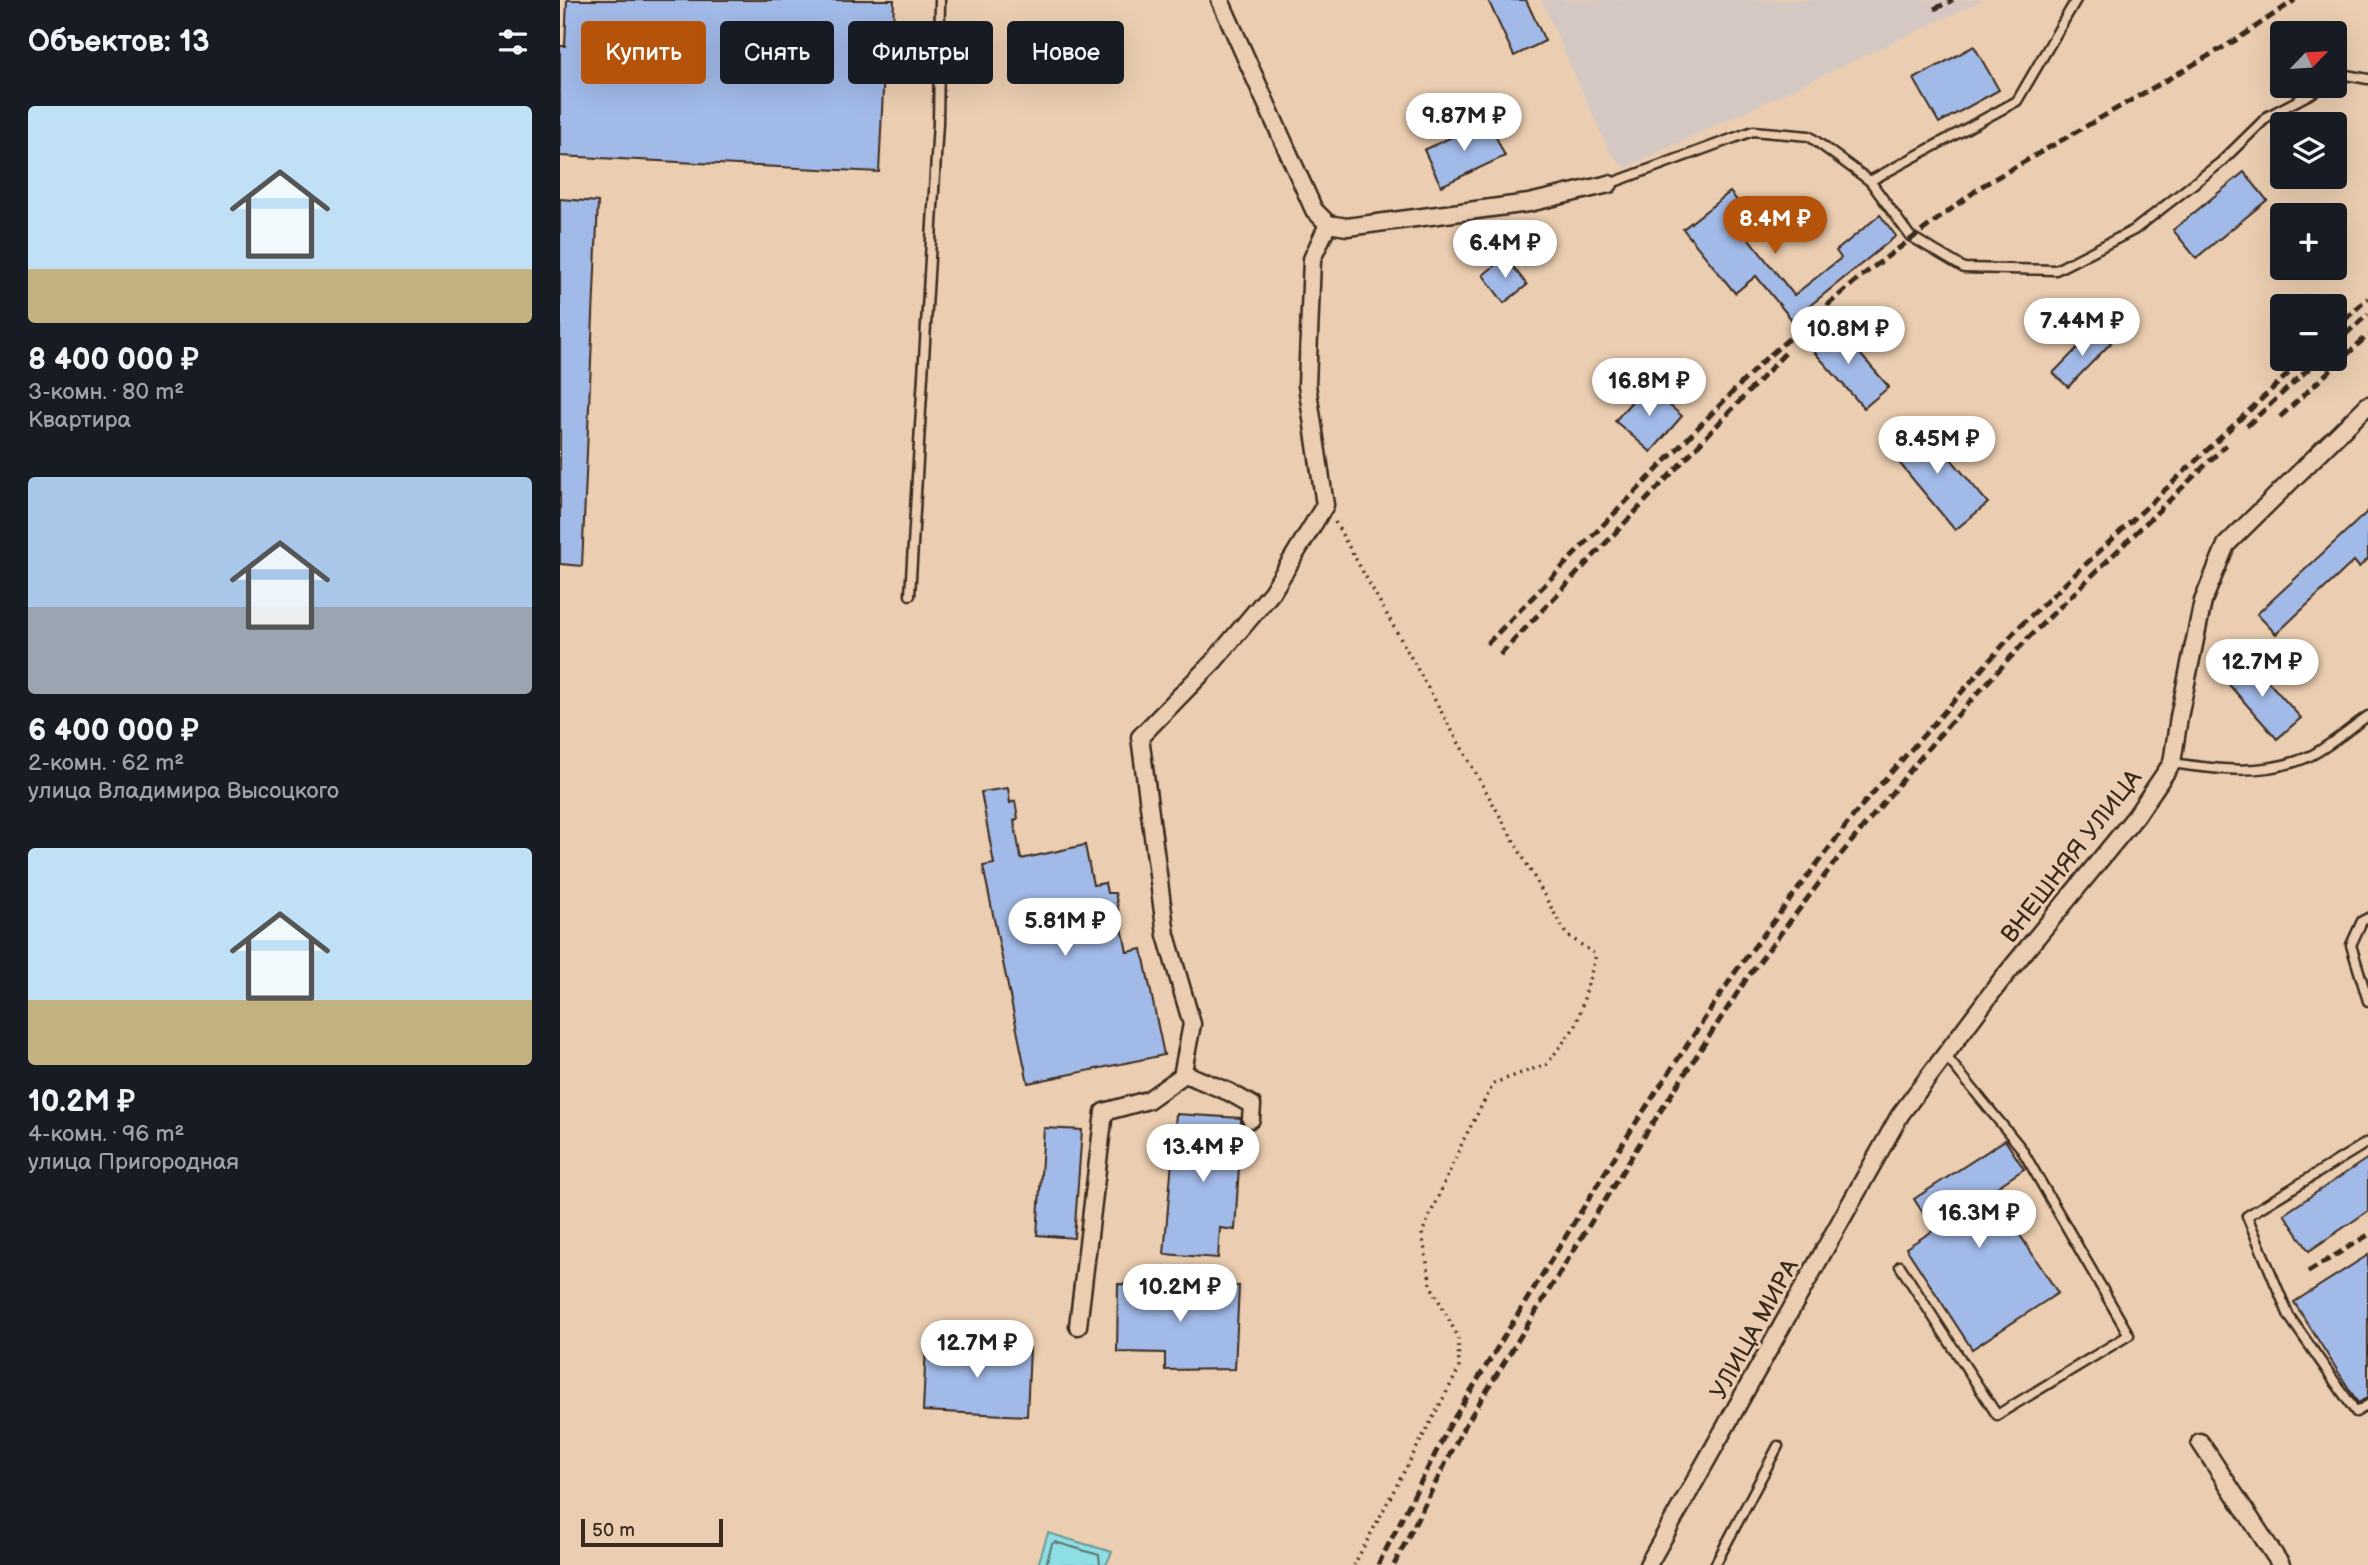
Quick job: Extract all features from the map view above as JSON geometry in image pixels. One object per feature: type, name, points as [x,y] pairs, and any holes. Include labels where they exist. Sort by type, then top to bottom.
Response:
[{"type":"street","points":[[1220,0],[1314,210],[1328,224],[1347,227],[1529,204],[1609,184]]},
{"type":"street","points":[[1078,1326],[1104,1112],[1148,1100],[1182,1076],[1192,1024],[1166,935],[1140,737],[1214,661],[1272,592],[1325,505],[1307,385],[1312,260],[1328,224]]},
{"type":"street","name":"ВНЕШНЯЯ УЛИЦА","points":[[1900,1115],[1999,983],[2136,816],[2172,763],[2203,601],[2226,545],[2368,405]]},
{"type":"street","points":[[1183,1073],[1229,1092],[1252,1105],[1251,1119]]},
{"type":"street","name":"УЛИЦА МИРА","points":[[1648,1565],[1900,1115]]},
{"type":"street","points":[[2200,1442],[2281,1565]]},
{"type":"lane","points":[[910,595],[938,123],[940,0]]},
{"type":"lane","points":[[1870,181],[2017,101],[2076,0]]},
{"type":"lane","points":[[2347,75],[2368,79]]},
{"type":"lane","points":[[1609,184],[1753,131],[1809,136],[1870,181],[1910,236],[1964,268],[2056,270],[2134,230],[2220,163],[2268,116],[2302,98]]},
{"type":"lane","points":[[2172,763],[2213,769],[2257,770],[2311,755],[2368,716]]},
{"type":"lane","points":[[2368,918],[2362,921],[2351,945],[2368,1001]]},
{"type":"lane","points":[[1900,1266],[1997,1415],[2129,1335],[2021,1148],[1945,1055]]},
{"type":"lane","points":[[2368,1142],[2247,1216],[2289,1316],[2356,1412],[2368,1405]]},
{"type":"lane","points":[[1715,1565],[1778,1446]]},
{"type":"path","points":[[1325,505],[1566,934],[1596,955],[1577,1024],[1547,1064],[1494,1083],[1464,1139],[1422,1233],[1431,1286],[1458,1337],[1458,1368],[1354,1565]]},
{"type":"shaded area","points":[[1541,0],[1983,0],[1625,168],[1610,153]]},
{"type":"water","points":[[1048,1533],[1112,1552],[1106,1565],[1038,1565]]},
{"type":"building","points":[[567,0],[894,0],[893,21],[848,21],[848,84],[883,84],[879,172],[560,156],[560,46],[565,46]]},
{"type":"building","points":[[1488,0],[1526,0],[1545,41],[1514,56]]},
{"type":"building","points":[[1974,46],[1999,90],[1939,123],[1914,79]]},
{"type":"building","points":[[1488,120],[1505,156],[1441,186],[1424,150]]},
{"type":"building","points":[[2244,172],[2267,200],[2196,258],[2173,230]]},
{"type":"building","points":[[1730,192],[1740,204],[1728,213],[1794,295],[1841,258],[1836,251],[1880,215],[1896,236],[1792,320],[1756,276],[1735,293],[1683,229]]},
{"type":"building","points":[[560,199],[598,202],[582,566],[560,564]]},
{"type":"building","points":[[1506,257],[1527,285],[1504,303],[1483,275]]},
{"type":"building","points":[[1833,323],[1889,387],[1864,408],[1808,345]]},
{"type":"building","points":[[2096,329],[2111,343],[2068,387],[2053,373]]},
{"type":"building","points":[[1646,385],[1682,416],[1651,452],[1615,421]]},
{"type":"building","points":[[1919,421],[1988,503],[1955,530],[1887,448]]},
{"type":"building","points":[[2368,511],[2368,559],[2359,567],[2354,561],[2276,634],[2257,614]]},
{"type":"building","points":[[2247,658],[2301,718],[2277,739],[2224,679]]},
{"type":"building","points":[[1008,788],[1010,803],[1015,801],[1018,818],[1014,821],[1021,859],[1085,845],[1093,885],[1105,883],[1107,893],[1115,893],[1127,952],[1142,949],[1164,1055],[1028,1083],[983,866],[994,864],[981,792]]},
{"type":"building","points":[[1176,1114],[1241,1118],[1241,1167],[1235,1230],[1220,1228],[1218,1258],[1164,1254]]},
{"type":"building","points":[[1044,1128],[1082,1130],[1074,1238],[1037,1235]]},
{"type":"building","points":[[2005,1140],[2024,1169],[1991,1191],[2058,1293],[1972,1349],[1906,1248],[1934,1230],[1914,1199]]},
{"type":"building","points":[[2368,1158],[2368,1211],[2309,1251],[2284,1214]]},
{"type":"building","points":[[2368,1255],[2368,1397],[2358,1403],[2294,1302]]},
{"type":"building","points":[[1118,1284],[1239,1286],[1235,1369],[1165,1370],[1165,1353],[1117,1352]]},
{"type":"building","points":[[926,1344],[1030,1348],[1027,1416],[923,1411]]},
{"type":"railway","points":[[1934,9],[1953,0]]},
{"type":"railway","points":[[1487,644],[1763,361],[1859,278],[1982,186],[2236,40],[2295,0]]},
{"type":"railway","points":[[2347,318],[2368,298]]},
{"type":"railway","points":[[2347,333],[2368,314]]},
{"type":"railway","points":[[2280,417],[2368,335]]},
{"type":"railway","points":[[1500,655],[1788,350]]},
{"type":"railway","points":[[1378,1565],[1451,1423],[1633,1127],[1736,971],[1857,811],[2019,627],[2291,371]]},
{"type":"railway","points":[[2247,426],[2306,371]]},
{"type":"railway","points":[[1394,1565],[1463,1429],[1645,1135],[1747,978],[1838,858],[1935,740],[2029,637],[2226,445]]},
{"type":"railway","points":[[2308,1272],[2368,1235]]}]
